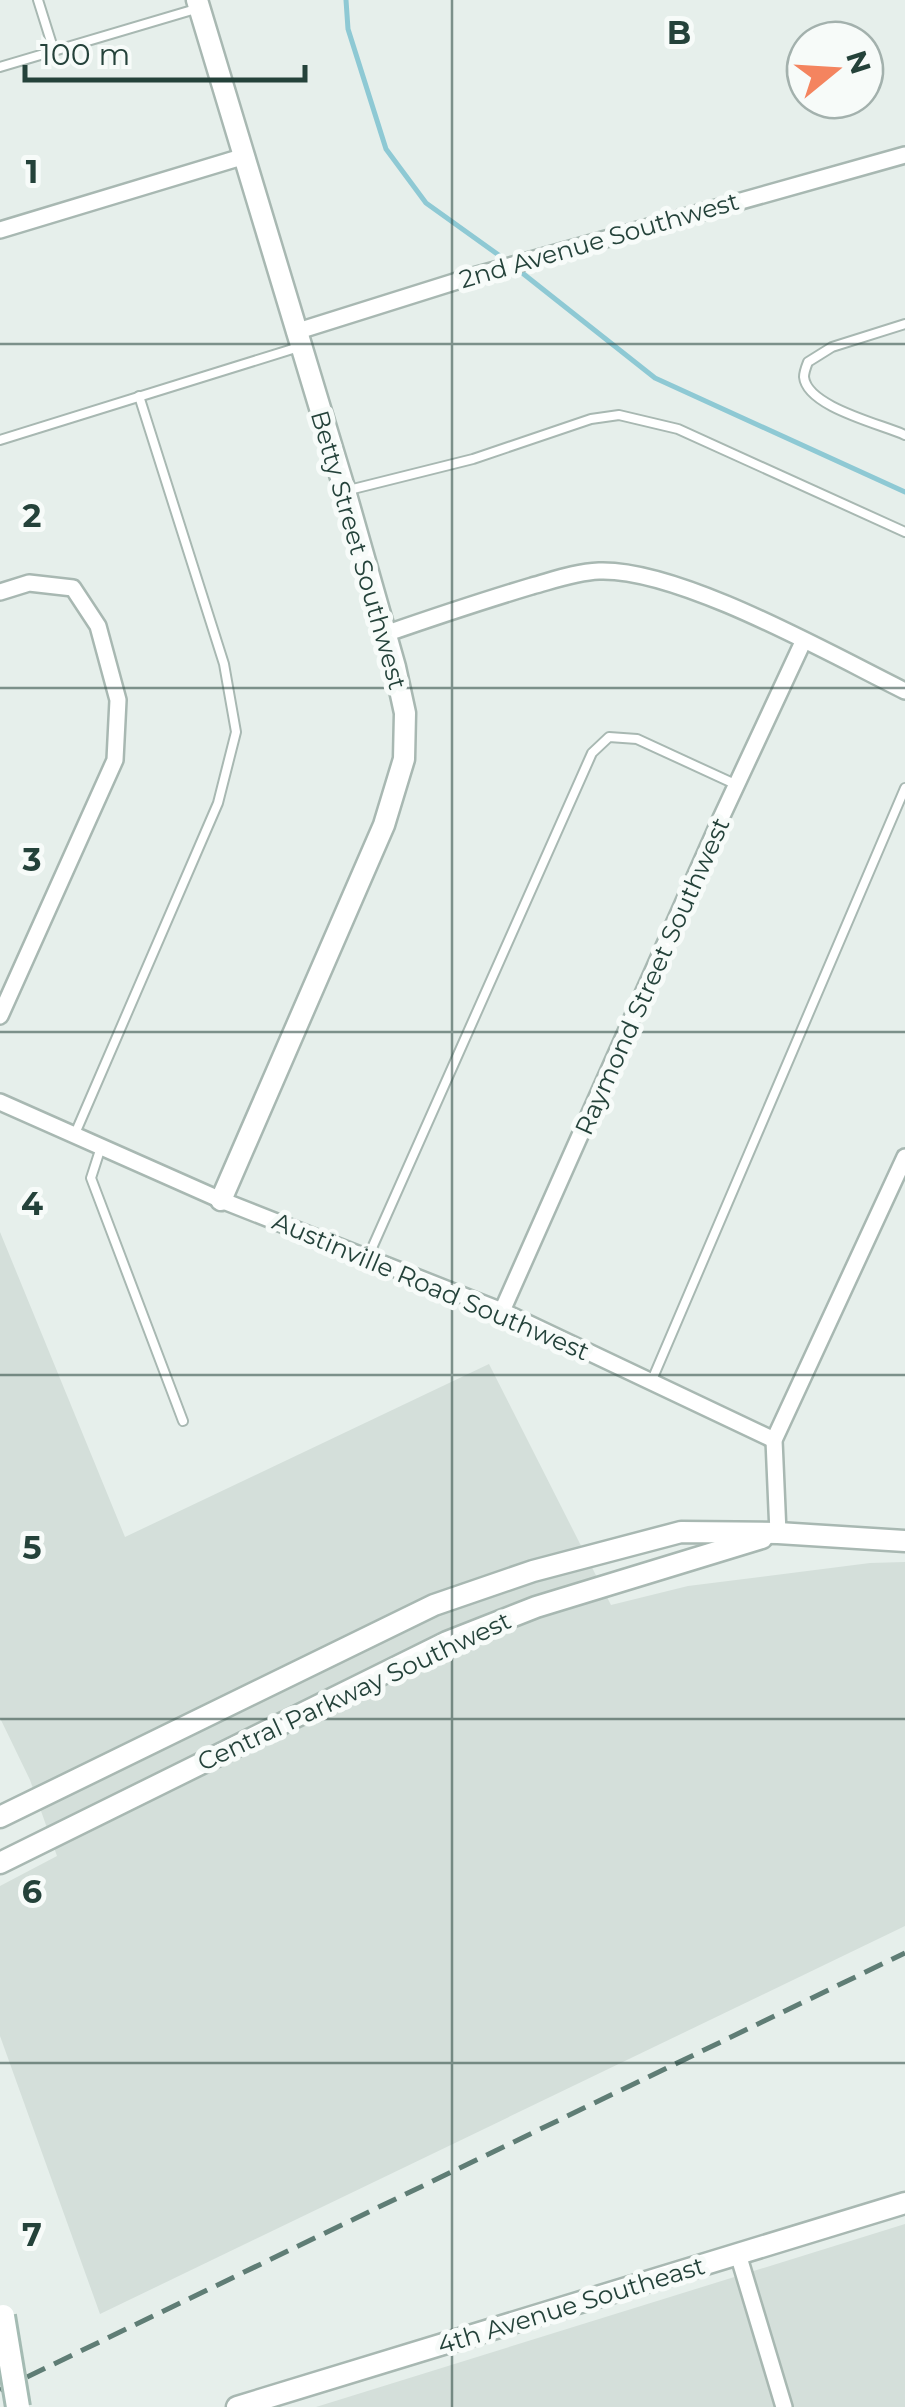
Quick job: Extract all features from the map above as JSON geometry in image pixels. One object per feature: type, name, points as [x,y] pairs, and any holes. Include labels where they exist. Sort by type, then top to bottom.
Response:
[{"type":"main road","points":[[3,2316],[18,2407]]},
{"type":"street","name":"Betty Street Southwest","points":[[198,4],[345,490],[405,712],[404,759],[384,825],[221,1200]]},
{"type":"street","name":"2nd Avenue Southwest","points":[[297,340],[470,276],[905,155]]},
{"type":"street","points":[[0,230],[245,156]]},
{"type":"street","points":[[385,634],[504,594],[581,572],[604,570],[670,583],[905,690]]},
{"type":"street","points":[[0,592],[29,583],[73,588],[98,626],[118,700],[115,760],[0,1016]]},
{"type":"street","name":"Raymond Street Southwest","points":[[502,1311],[804,642]]},
{"type":"street","name":"Austinville Road Southwest","points":[[0,1102],[221,1200],[502,1311],[774,1440]]},
{"type":"street","points":[[778,1533],[774,1440],[904,1161]]},
{"type":"street","name":"Central Parkway Southwest","points":[[0,1818],[434,1605],[484,1586],[681,1532],[905,1541]]},
{"type":"street","name":"Central Parkway Southwest","points":[[0,1863],[447,1642],[536,1607],[778,1533]]},
{"type":"street","name":"4th Avenue Southeast","points":[[237,2407],[905,2204]]},
{"type":"street","points":[[738,2254],[784,2407]]},
{"type":"lane","points":[[38,0],[54,51]]},
{"type":"lane","points":[[0,67],[198,4]]},
{"type":"lane","points":[[905,324],[832,347],[808,362],[804,377],[811,394],[905,436]]},
{"type":"lane","points":[[0,440],[297,340]]},
{"type":"lane","points":[[74,1136],[218,803],[236,732],[224,664],[139,396]]},
{"type":"lane","points":[[345,490],[473,458],[591,419],[618,415],[678,429],[905,532]]},
{"type":"lane","points":[[368,1257],[592,753],[609,737],[637,739],[737,785]]},
{"type":"lane","points":[[652,1380],[905,788]]},
{"type":"lane","points":[[101,1147],[91,1178],[184,1422]]},
{"type":"shaded area","points":[[0,1232],[125,1537],[489,1364],[611,1605],[688,1586],[905,1562],[905,1926],[100,2314],[0,2036],[0,1886],[57,1856],[30,1780],[0,1718]]},
{"type":"shaded area","points":[[905,2224],[905,2407],[316,2407]]},
{"type":"waterway","points":[[346,0],[348,29],[386,149],[426,203],[507,261]]},
{"type":"waterway","points":[[516,268],[655,378],[905,492]]},
{"type":"railway","points":[[0,2390],[905,1953]]}]
